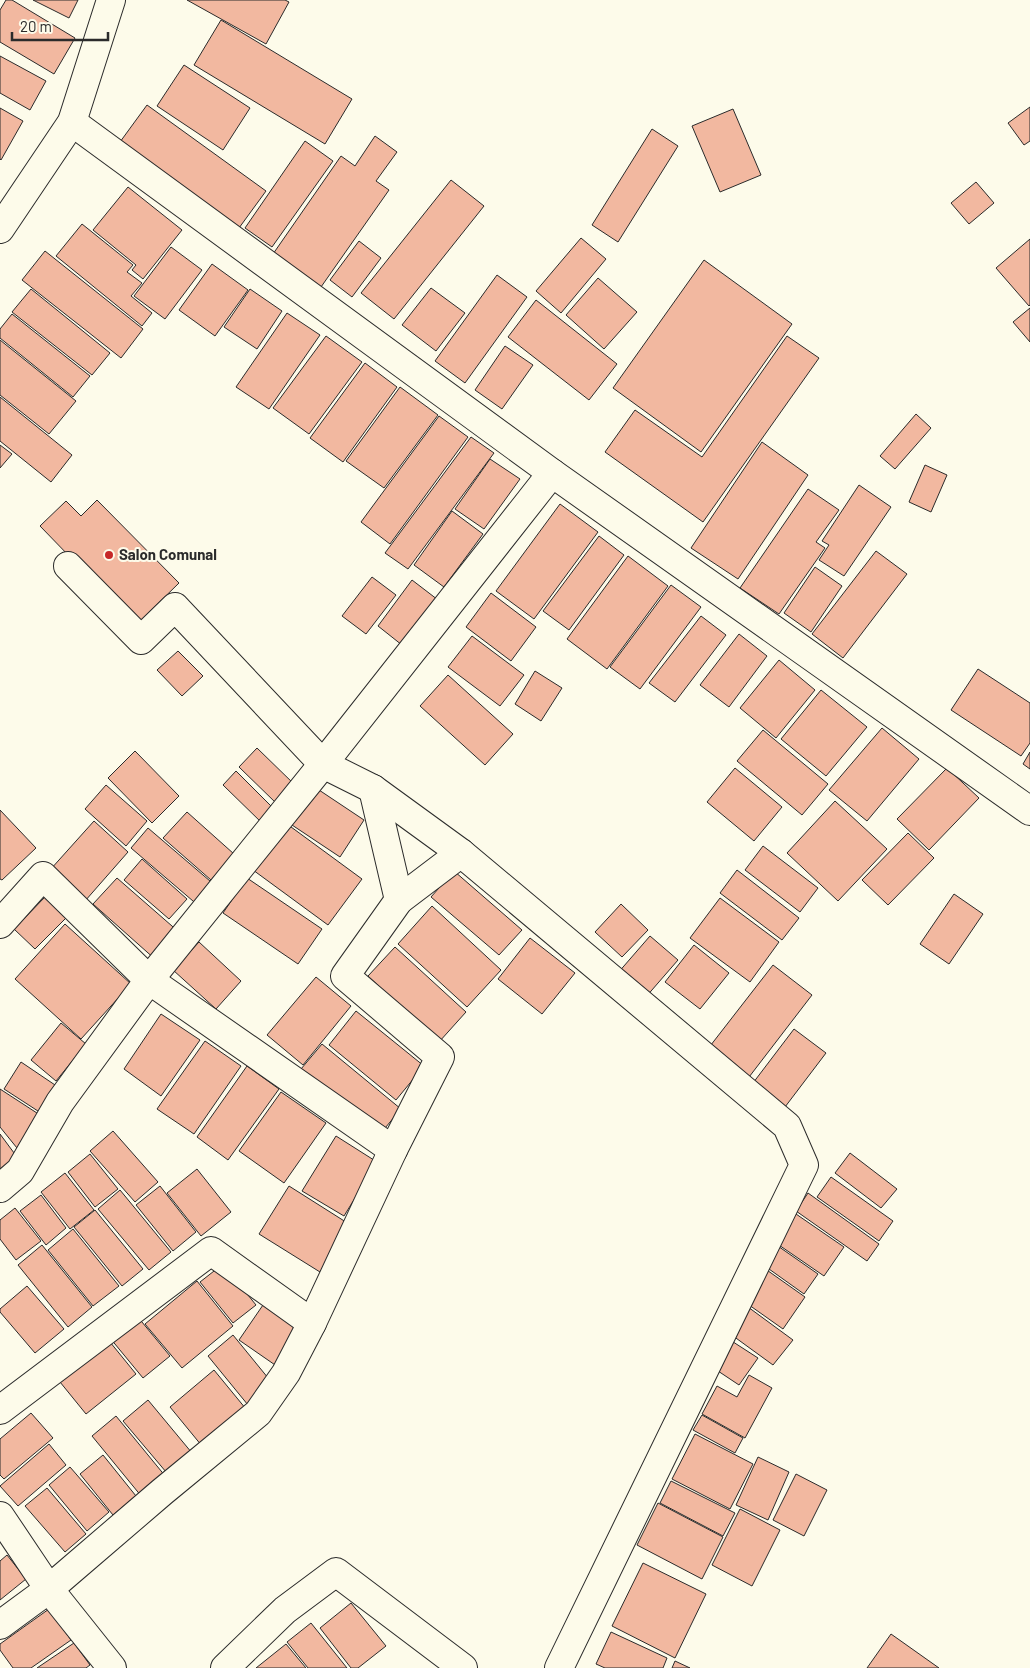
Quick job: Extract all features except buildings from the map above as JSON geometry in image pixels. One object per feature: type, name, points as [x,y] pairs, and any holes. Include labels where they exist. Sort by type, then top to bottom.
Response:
[{"type":"street","points":[[0,229],[72,122],[111,0]]},
{"type":"street","points":[[72,122],[552,473],[1030,811]]},
{"type":"street","points":[[0,1188],[20,1171],[60,1102],[149,980],[552,473]]},
{"type":"street","points":[[68,566],[141,640],[175,607],[322,764],[373,789],[461,853],[787,1126],[804,1165],[559,1668]]},
{"type":"street","points":[[373,789],[399,900]]},
{"type":"street","points":[[0,1625],[49,1589],[258,1413],[286,1372],[312,1323],[393,1150],[440,1057],[345,976],[399,900],[461,853]]},
{"type":"street","points":[[0,924],[44,876],[149,980],[393,1150]]},
{"type":"street","points":[[0,1410],[211,1251],[312,1323]]},
{"type":"street","points":[[0,1516],[49,1589],[112,1668]]},
{"type":"street","points":[[226,1668],[285,1610],[336,1572],[463,1668]]},
{"type":"place","name":"Salon Comunal","points":[[109,555]]}]
